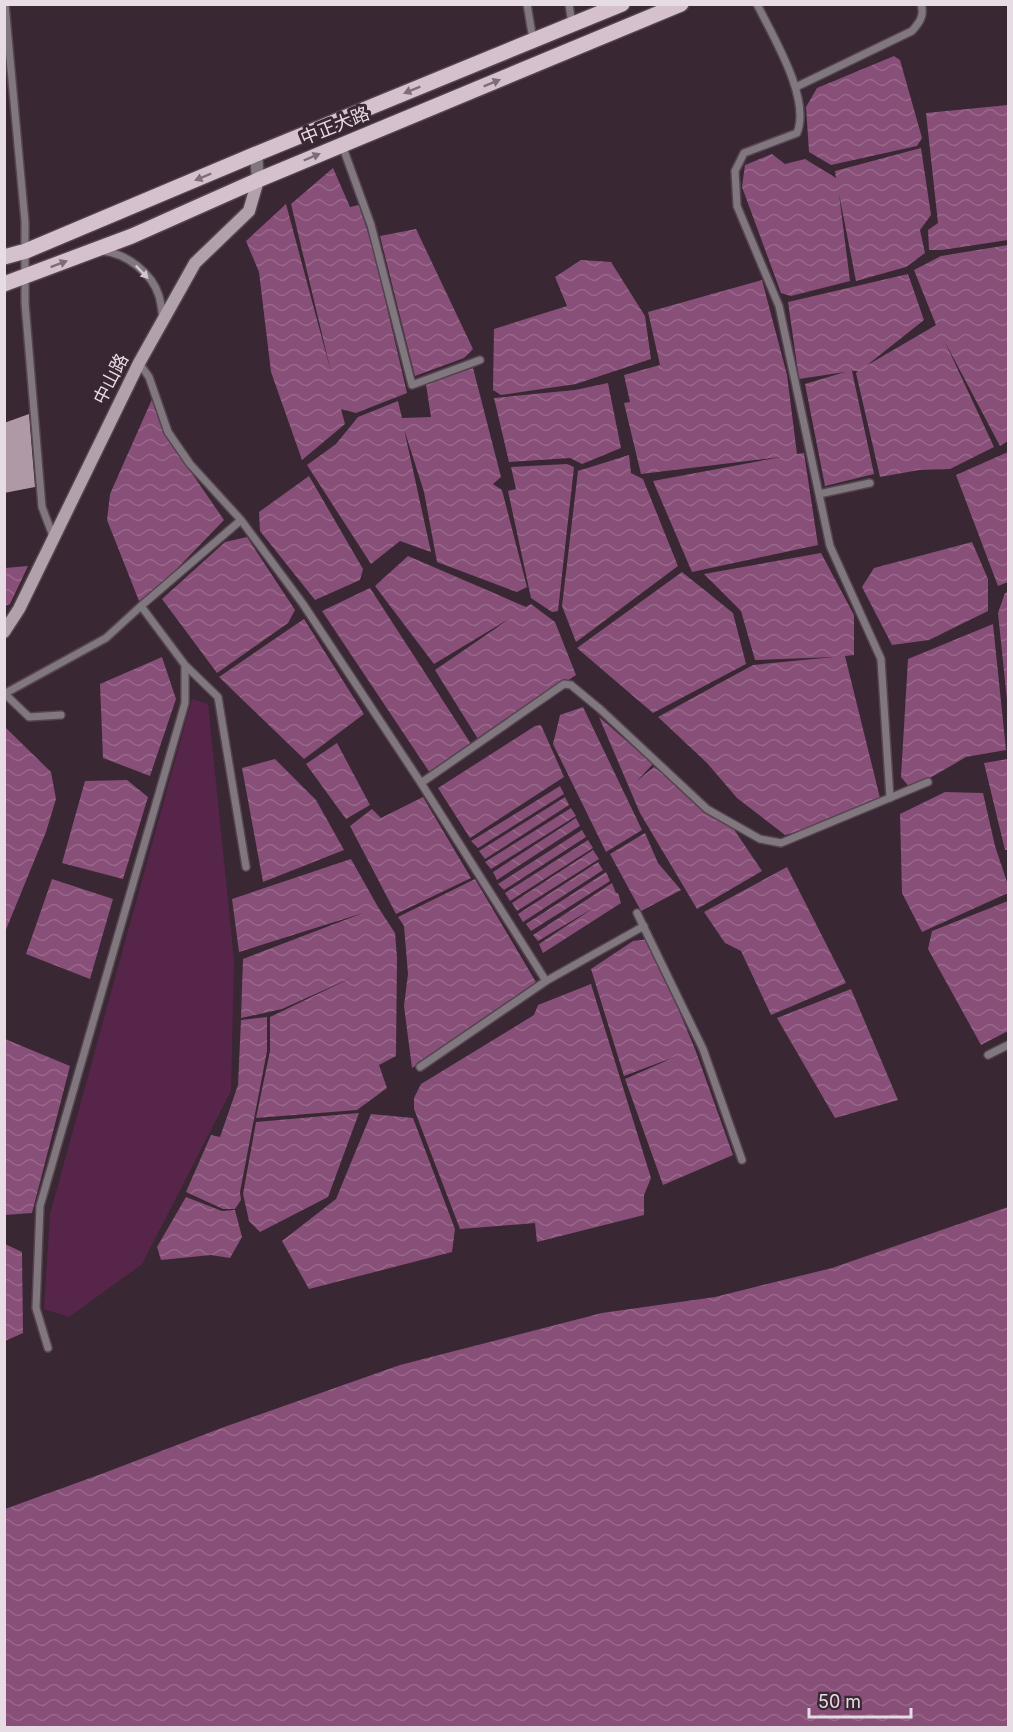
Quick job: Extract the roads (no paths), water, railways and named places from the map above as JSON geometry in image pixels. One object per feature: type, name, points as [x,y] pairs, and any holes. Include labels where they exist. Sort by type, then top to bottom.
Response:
[{"type":"main road","name":"中正大路","points":[[4,257],[26,251],[622,4]]},
{"type":"main road","name":"中正大路","points":[[4,284],[132,236],[258,180],[681,4]]},
{"type":"main road","points":[[606,11],[614,32]]},
{"type":"street","name":"中山路","points":[[4,632],[19,609],[139,363],[195,263],[249,211],[258,180],[256,154]]},
{"type":"lane","points":[[5,4],[24,211],[25,303],[42,507],[53,536]]},
{"type":"lane","points":[[527,4],[533,40]]},
{"type":"lane","points":[[569,4],[572,24]]},
{"type":"lane","points":[[757,4],[796,87],[801,123],[797,133],[744,153],[735,171],[737,206],[779,306],[830,546],[880,659],[890,798]]},
{"type":"lane","points":[[796,87],[912,31],[920,21],[923,11],[921,4]]},
{"type":"lane","points":[[342,145],[371,225],[412,385],[480,360]]},
{"type":"lane","points":[[94,250],[122,256],[139,268],[159,296],[163,321]]},
{"type":"lane","points":[[139,363],[150,377],[168,432],[190,464],[241,520],[303,604],[421,783],[546,981]]},
{"type":"lane","points":[[819,494],[870,483]]},
{"type":"lane","points":[[61,715],[29,717],[5,694],[106,638],[241,520]]},
{"type":"lane","points":[[141,606],[185,665],[218,697],[246,867]]},
{"type":"lane","points":[[48,1348],[36,1308],[40,1206],[185,703],[185,665]]},
{"type":"lane","points":[[421,783],[564,684],[571,685],[600,709],[707,809],[760,839],[781,843],[928,782]]},
{"type":"lane","points":[[637,912],[703,1049],[742,1160]]},
{"type":"lane","points":[[420,1067],[546,981],[644,926]]},
{"type":"lane","points":[[988,1055],[1008,1045]]},
{"type":"water","points":[[894,56],[900,60],[922,138],[917,146],[831,165],[809,152],[806,107],[817,88]]},
{"type":"water","points":[[1008,105],[1008,240],[929,250],[928,230],[938,223],[926,113]]},
{"type":"water","points":[[921,148],[931,215],[920,230],[925,253],[906,267],[856,281],[839,194],[850,281],[791,296],[781,293],[742,187],[745,165],[772,154],[785,164],[805,159],[836,178],[835,171]]},
{"type":"water","points":[[333,168],[350,207],[359,205],[373,248],[407,393],[356,413],[341,409],[345,424],[302,460],[271,372],[259,272],[246,241],[286,204],[331,372],[291,204]]},
{"type":"water","points":[[416,229],[473,349],[464,358],[415,376],[380,236]]},
{"type":"water","points":[[1008,245],[1008,441],[1000,446],[945,342],[994,447],[950,469],[919,470],[880,477],[856,373],[858,371],[852,371],[874,474],[825,486],[805,384],[845,372],[799,379],[788,302],[908,274],[924,320],[866,366],[936,325],[914,270],[941,256]]},
{"type":"water","points":[[581,260],[611,262],[645,316],[651,359],[576,384],[501,395],[493,390],[494,329],[567,306],[555,277]]},
{"type":"water","points":[[762,280],[787,375],[797,454],[804,453],[818,545],[692,572],[653,481],[781,457],[641,474],[624,403],[630,402],[624,375],[660,365],[648,312]]},
{"type":"water","points":[[473,368],[501,477],[493,484],[502,490],[527,587],[517,592],[437,562],[424,492],[404,429],[431,552],[400,541],[371,564],[307,465],[336,444],[358,417],[398,401],[402,418],[431,417],[426,384]]},
{"type":"water","points":[[608,383],[621,448],[582,464],[570,458],[509,462],[494,398],[575,390]]},
{"type":"water","points":[[153,397],[191,472],[224,520],[141,606],[107,520],[110,494]]},
{"type":"water","points":[[1008,452],[1008,582],[998,586],[956,475]]},
{"type":"water","points":[[629,455],[631,473],[643,479],[678,566],[576,642],[562,606],[578,471]]},
{"type":"water","points":[[567,464],[574,467],[558,611],[552,612],[531,598],[508,491],[516,489],[511,467]]},
{"type":"water","points":[[309,476],[363,569],[360,580],[315,600],[260,531],[259,512]]},
{"type":"water","points":[[247,537],[295,610],[288,623],[217,673],[162,599],[225,542]]},
{"type":"water","points":[[972,542],[988,579],[988,611],[929,640],[892,645],[862,587],[874,568]]},
{"type":"water","points":[[821,553],[854,615],[854,655],[845,656],[881,802],[836,821],[785,835],[737,798],[707,763],[658,717],[753,665],[834,657],[755,660],[741,611],[704,574]]},
{"type":"water","points":[[408,556],[526,607],[531,604],[555,622],[576,675],[478,739],[435,670],[512,617],[434,664],[375,586]]},
{"type":"water","points":[[28,566],[10,604],[5,606],[5,568]]},
{"type":"water","points":[[682,572],[733,613],[746,664],[653,713],[577,648]]},
{"type":"water","points":[[370,588],[473,747],[432,776],[322,611]]},
{"type":"water","points":[[1008,592],[1008,710],[998,613],[1005,593]]},
{"type":"water","points":[[304,619],[364,714],[304,759],[219,677]]},
{"type":"water","points":[[993,624],[1006,750],[966,757],[911,789],[901,777],[908,659]]},
{"type":"water","points":[[162,657],[176,699],[150,776],[103,758],[100,684]]},
{"type":"water","points":[[583,707],[642,830],[606,852],[553,744],[560,715]]},
{"type":"water","points":[[599,717],[653,764],[637,781],[654,767],[729,822],[762,871],[697,909],[640,813]]},
{"type":"water","points":[[541,725],[564,777],[470,838],[438,788],[535,726]]},
{"type":"water","points":[[5,727],[51,772],[56,799],[46,832],[5,932]]},
{"type":"water","points":[[337,743],[370,805],[346,819],[306,764]]},
{"type":"water","points":[[275,759],[316,800],[344,850],[263,882],[242,768]]},
{"type":"water","points":[[1008,759],[1008,850],[1005,850],[984,763]]},
{"type":"water","points":[[127,780],[148,797],[123,879],[62,863],[85,781]]},
{"type":"water","points":[[560,786],[564,794],[478,848],[471,841]]},
{"type":"water","points":[[945,792],[983,793],[995,846],[1008,885],[1008,893],[922,932],[902,893],[900,814]]},
{"type":"water","points":[[423,797],[471,878],[396,914],[350,826],[372,809],[381,818]]},
{"type":"water","points":[[565,797],[569,805],[485,859],[479,851]]},
{"type":"water","points":[[571,808],[576,816],[491,869],[485,862]]},
{"type":"water","points":[[576,818],[580,826],[497,880],[493,872]]},
{"type":"water","points":[[582,830],[586,837],[504,890],[498,884]]},
{"type":"water","points":[[645,833],[658,863],[681,890],[641,911],[610,854]]},
{"type":"water","points":[[588,840],[593,848],[510,901],[505,893]]},
{"type":"water","points":[[593,850],[599,859],[517,911],[512,903]]},
{"type":"water","points":[[351,859],[395,933],[397,957],[396,1056],[379,1065],[387,1088],[357,1110],[256,1118],[270,1051],[270,1017],[353,977],[282,1009],[241,1018],[243,959],[363,913],[239,952],[232,899]]},
{"type":"water","points":[[598,862],[603,870],[523,922],[518,914]]},
{"type":"water","points":[[787,867],[846,983],[771,1015],[741,951],[725,943],[704,912]]},
{"type":"water","points":[[606,872],[610,881],[531,931],[526,924]]},
{"type":"water","points":[[52,879],[113,899],[90,979],[26,954]]},
{"type":"water","points":[[475,879],[540,989],[412,1068],[404,1006],[408,974],[404,926],[398,917]]},
{"type":"water","points":[[612,883],[621,903],[543,953],[539,944],[595,907],[538,941],[533,935]]},
{"type":"water","points":[[1008,901],[1008,1031],[981,1045],[928,949],[932,931]]},
{"type":"water","points":[[649,939],[695,1049],[733,1155],[663,1185],[625,1079],[677,1056],[624,1076],[591,969],[633,941]]},
{"type":"water","points":[[591,984],[651,1178],[644,1195],[644,1215],[537,1242],[535,1223],[460,1229],[414,1109],[414,1098],[421,1084],[534,1015],[538,1005]]},
{"type":"water","points":[[851,989],[898,1100],[835,1118],[777,1018]]},
{"type":"water","points":[[267,1017],[267,1051],[240,1192],[241,1200],[235,1209],[223,1209],[186,1192],[211,1135],[220,1137],[238,1085],[241,1020]]},
{"type":"water","points":[[5,1039],[70,1066],[32,1213],[5,1215]]},
{"type":"water","points":[[359,1113],[328,1197],[260,1232],[249,1221],[243,1194],[256,1122]]},
{"type":"water","points":[[371,1114],[413,1118],[455,1229],[452,1252],[309,1289],[282,1241],[336,1199]]},
{"type":"water","points":[[186,1197],[222,1211],[235,1210],[242,1237],[230,1258],[211,1255],[161,1260],[157,1247]]},
{"type":"water","points":[[1008,1207],[1008,1727],[5,1727],[5,1509],[224,1427],[400,1365],[602,1313],[715,1297],[832,1268]]},
{"type":"water","points":[[5,1244],[22,1252],[23,1333],[5,1341]]}]
